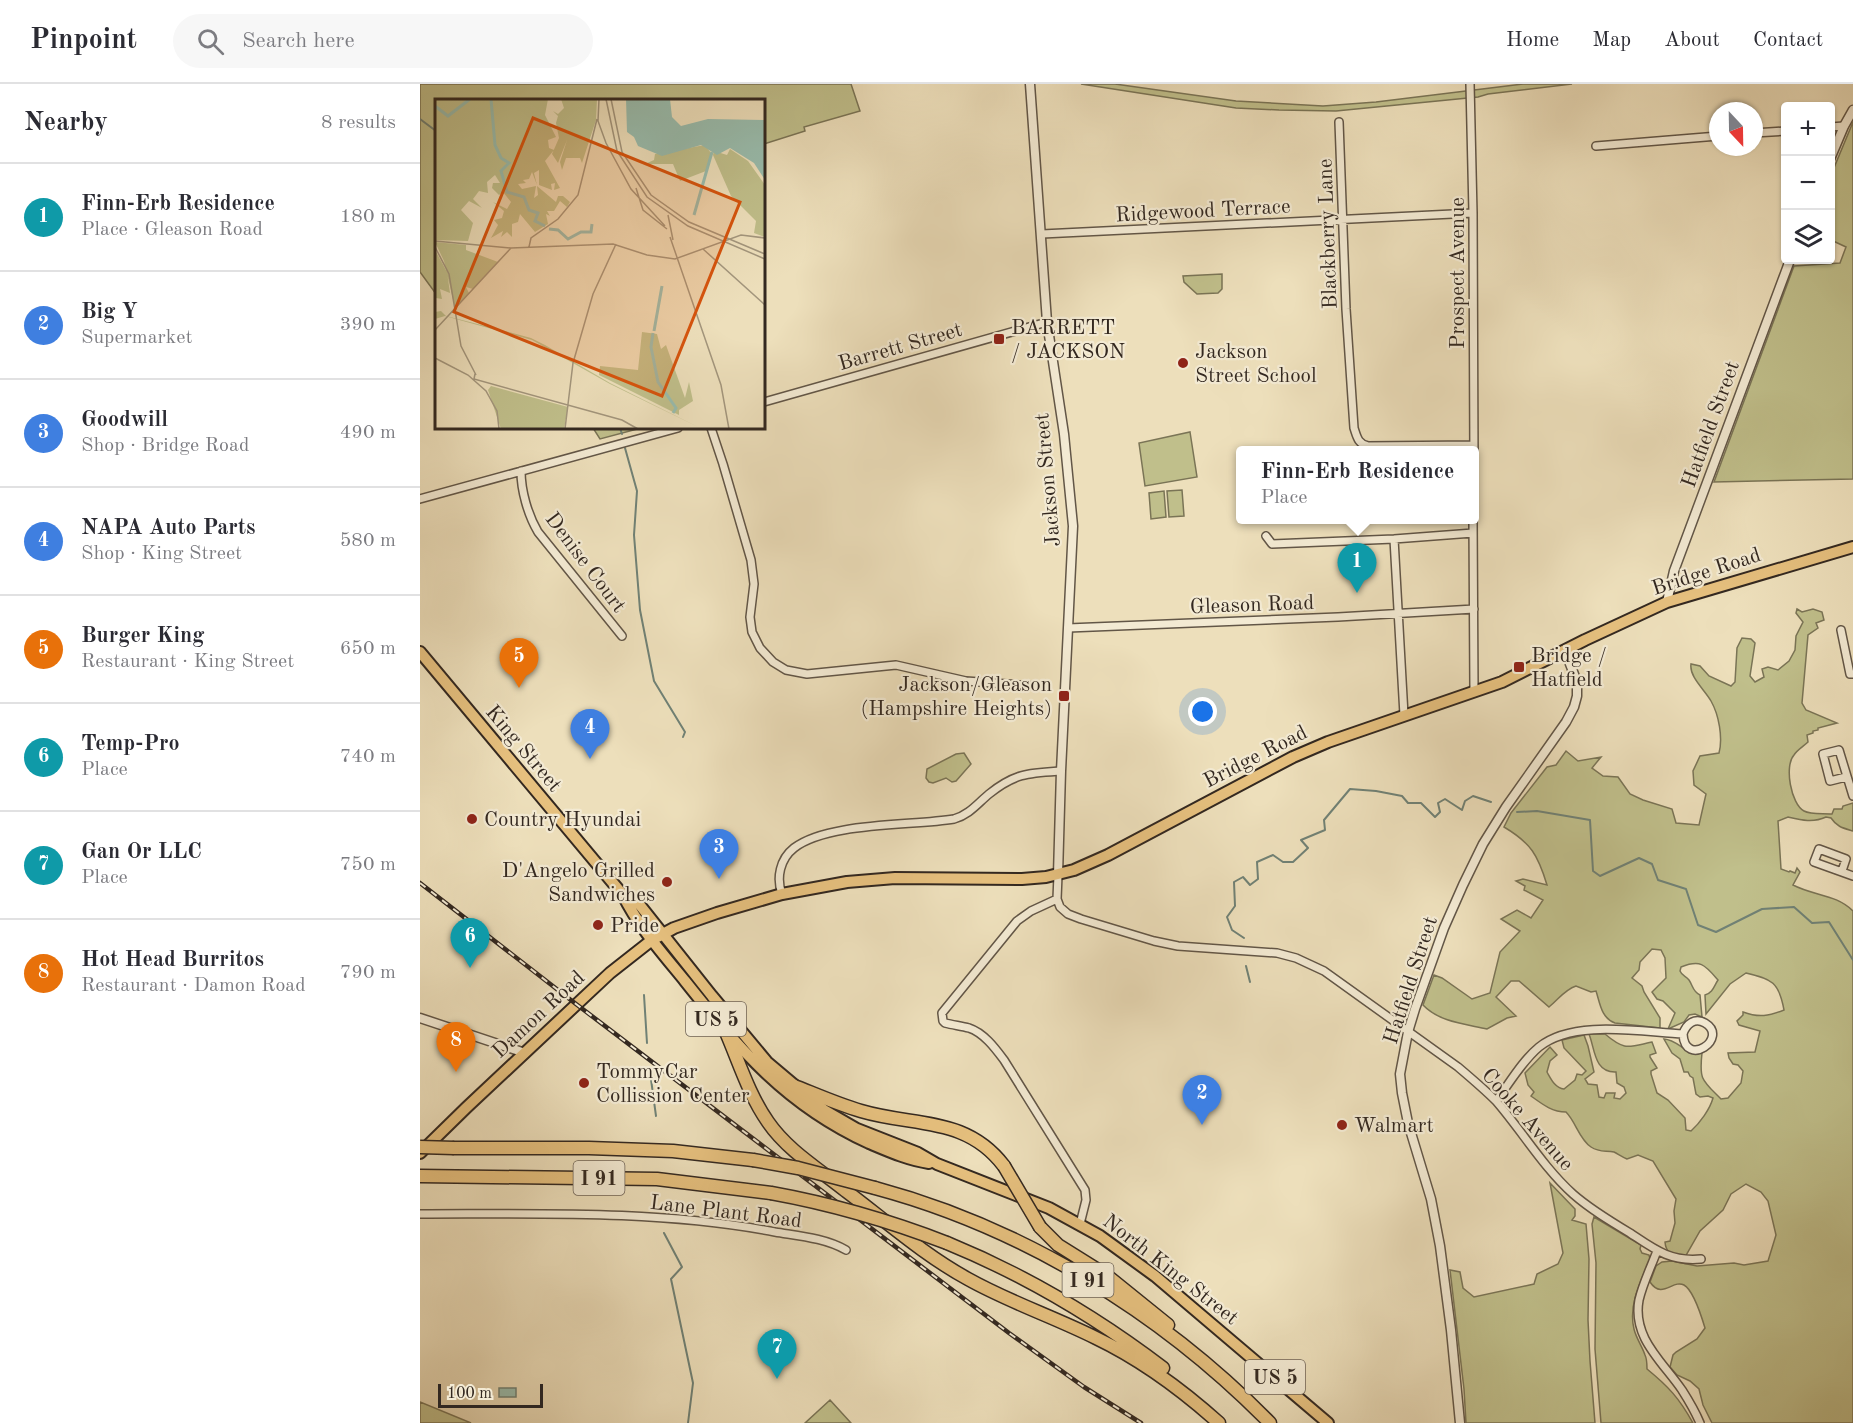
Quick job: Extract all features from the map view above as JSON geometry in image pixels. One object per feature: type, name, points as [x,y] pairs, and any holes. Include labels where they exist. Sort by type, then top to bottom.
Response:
[{"type":"highway","points":[[726,1032],[753,1095],[769,1124],[806,1160],[933,1258],[956,1273],[1123,1352],[1177,1387],[1219,1423]]},
{"type":"highway","points":[[792,1084],[863,1112],[957,1130],[983,1144],[1004,1166],[1040,1227],[1058,1245],[1106,1275],[1155,1313],[1221,1376]]},
{"type":"highway","name":"I 91","points":[[420,1147],[673,1151],[753,1160],[798,1168],[913,1199],[1008,1236],[1097,1285],[1181,1343],[1221,1376],[1270,1423]]},
{"type":"highway","name":"I 91","points":[[423,1176],[648,1179],[699,1183],[771,1192],[899,1225],[947,1243],[1029,1280],[1094,1318],[1172,1375],[1227,1423]]},
{"type":"main road","name":"Bridge Road","points":[[657,937],[691,921],[782,894],[847,882],[895,878],[1022,879],[1058,874],[1082,867],[1293,757],[1349,734],[1502,681],[1667,602],[1853,547]]},
{"type":"main road","name":"King Street","points":[[420,652],[623,895],[639,904],[657,937]]},
{"type":"main road","name":"North King Street","points":[[657,937],[726,1032],[781,1087],[822,1118],[844,1131],[915,1161],[937,1164]]},
{"type":"main road","name":"North King Street","points":[[657,937],[767,1062],[824,1110],[845,1123],[918,1153],[937,1164],[1027,1198],[1080,1224],[1111,1243],[1149,1272],[1328,1423]]},
{"type":"main road","name":"Damon Road","points":[[420,1153],[606,977],[657,937]]},
{"type":"street","name":"Jackson Street","points":[[1030,84],[1047,322],[1064,434],[1073,532],[1060,771],[1058,874]]},
{"type":"street","name":"Prospect Avenue","points":[[1470,84],[1474,445]]},
{"type":"street","points":[[1831,156],[1853,110]]},
{"type":"street","name":"Blackberry Lane","points":[[1339,122],[1346,310],[1354,428],[1358,441],[1368,446],[1474,445]]},
{"type":"street","points":[[1835,127],[1844,126]]},
{"type":"street","points":[[1763,132],[1781,131]]},
{"type":"street","points":[[1596,146],[1709,137]]},
{"type":"street","name":"Ridgewood Terrace","points":[[1042,234],[1473,213]]},
{"type":"street","name":"Hatfield Street","points":[[1667,602],[1674,571],[1789,264]]},
{"type":"street","name":"Barrett Street","points":[[765,402],[1047,322]]},
{"type":"street","points":[[420,500],[674,429]]},
{"type":"street","points":[[711,429],[751,560],[754,584],[750,616],[752,632],[760,648],[773,662],[786,670],[807,674],[896,665],[955,680],[1033,686]]},
{"type":"street","name":"Denise Court","points":[[521,471],[530,516],[538,532],[622,636]]},
{"type":"street","points":[[1473,524],[1474,692]]},
{"type":"street","points":[[1266,536],[1272,544],[1473,533]]},
{"type":"street","points":[[1394,539],[1404,715]]},
{"type":"street","name":"Gleason Road","points":[[1068,628],[1474,609]]},
{"type":"street","points":[[1840,630],[1850,674],[1853,674]]},
{"type":"street","name":"Hatfield Street","points":[[1460,1423],[1440,1246],[1431,1199],[1408,1123],[1400,1074],[1408,1032],[1444,928],[1483,844],[1506,807],[1566,723],[1574,707],[1577,682],[1565,651]]},
{"type":"street","points":[[1846,777],[1830,781],[1823,754],[1839,750],[1853,796]]},
{"type":"street","points":[[782,894],[778,882],[780,869],[791,851],[802,844],[840,831],[959,818],[994,790],[1015,777],[1029,773],[1060,771]]},
{"type":"street","points":[[1842,872],[1846,859],[1819,849],[1814,862],[1853,876]]},
{"type":"street","points":[[1058,874],[1057,899],[1031,911],[1017,921],[942,1013],[942,1016],[945,1023],[974,1030],[1005,1060],[1085,1190],[1086,1200],[1080,1224]]},
{"type":"street","name":"Cooke Avenue","points":[[1057,899],[1060,907],[1068,914],[1154,941],[1202,949],[1276,953],[1296,958],[1324,971],[1458,1067],[1496,1101],[1560,1181],[1588,1206],[1657,1251],[1674,1259],[1701,1259]]},
{"type":"street","points":[[420,1018],[525,1053]]},
{"type":"street","points":[[1699,1021],[1708,1025],[1712,1037],[1708,1046],[1696,1050],[1687,1046],[1683,1034],[1690,1023],[1699,1021]]},
{"type":"street","points":[[1496,1101],[1531,1055],[1555,1037],[1578,1031],[1595,1030],[1683,1034]]},
{"type":"street","name":"Lane Plant Road","points":[[420,1214],[608,1216],[709,1221],[810,1238],[832,1243],[846,1250]]},
{"type":"street","points":[[1657,1251],[1639,1303],[1641,1329],[1654,1355],[1681,1389],[1700,1423]]},
{"type":"shaded area","points":[[420,84],[851,84],[860,111],[804,127],[805,131],[765,144],[765,99],[435,99],[435,293],[420,272]]},
{"type":"shaded area","points":[[1081,84],[1115,84],[1236,101],[1323,106],[1376,102],[1523,84],[1572,84],[1478,97],[1336,111],[1236,108]]},
{"type":"shaded area","points":[[1853,122],[1853,479],[1714,482],[1794,266],[1840,263],[1846,247],[1835,242],[1835,165]]},
{"type":"shaded area","points":[[1222,274],[1222,289],[1218,293],[1197,294],[1184,282],[1183,276]]},
{"type":"shaded area","points":[[594,429],[637,429],[600,439]]},
{"type":"shaded area","points":[[1190,432],[1197,477],[1145,486],[1139,443]]},
{"type":"shaded area","points":[[1182,490],[1184,516],[1169,517],[1167,491]]},
{"type":"shaded area","points":[[1164,491],[1166,517],[1151,519],[1149,493]]},
{"type":"shaded area","points":[[1797,609],[1802,612],[1813,609],[1822,612],[1824,620],[1816,623],[1818,628],[1808,635],[1802,703],[1806,710],[1837,723],[1818,728],[1807,735],[1808,742],[1794,755],[1789,776],[1792,793],[1799,807],[1810,813],[1832,814],[1834,809],[1842,809],[1843,806],[1853,803],[1853,831],[1841,827],[1831,818],[1826,817],[1802,820],[1788,817],[1778,821],[1781,869],[1795,873],[1797,868],[1800,872],[1793,885],[1839,901],[1853,911],[1853,1423],[1712,1423],[1703,1405],[1699,1389],[1690,1381],[1677,1375],[1670,1367],[1673,1355],[1697,1339],[1705,1328],[1697,1305],[1691,1292],[1684,1285],[1659,1289],[1650,1282],[1656,1266],[1662,1262],[1672,1261],[1697,1266],[1734,1263],[1744,1265],[1768,1261],[1776,1235],[1768,1201],[1761,1192],[1746,1184],[1731,1194],[1723,1210],[1700,1231],[1685,1257],[1671,1253],[1665,1242],[1670,1241],[1675,1223],[1676,1199],[1653,1161],[1638,1155],[1627,1159],[1614,1152],[1600,1151],[1591,1147],[1583,1140],[1566,1112],[1543,1105],[1531,1096],[1534,1092],[1528,1085],[1525,1073],[1550,1047],[1557,1055],[1550,1061],[1547,1072],[1556,1085],[1564,1089],[1575,1080],[1577,1074],[1582,1075],[1586,1071],[1564,1048],[1562,1040],[1584,1035],[1594,1072],[1585,1079],[1588,1084],[1597,1085],[1599,1097],[1604,1098],[1606,1093],[1615,1093],[1614,1098],[1620,1099],[1626,1093],[1624,1087],[1617,1083],[1616,1072],[1603,1069],[1599,1064],[1589,1034],[1605,1034],[1617,1043],[1627,1046],[1652,1042],[1656,1053],[1650,1057],[1657,1068],[1651,1071],[1651,1074],[1657,1093],[1668,1100],[1685,1118],[1686,1130],[1691,1131],[1710,1107],[1713,1098],[1700,1097],[1696,1094],[1693,1078],[1688,1072],[1684,1072],[1680,1059],[1672,1053],[1664,1039],[1691,1052],[1702,1053],[1703,1079],[1721,1099],[1728,1098],[1741,1083],[1743,1071],[1738,1065],[1733,1064],[1728,1053],[1755,1052],[1760,1031],[1739,1025],[1737,1021],[1743,1012],[1764,1015],[1784,1010],[1777,988],[1762,977],[1746,973],[1730,984],[1706,1014],[1705,995],[1712,991],[1718,980],[1702,965],[1693,964],[1681,967],[1681,973],[1689,980],[1694,991],[1700,995],[1702,1017],[1695,1014],[1689,1015],[1684,1022],[1668,1029],[1675,1013],[1652,992],[1666,978],[1665,958],[1661,950],[1652,949],[1640,962],[1639,970],[1632,978],[1642,986],[1660,1018],[1660,1028],[1610,1021],[1602,1010],[1596,991],[1591,992],[1576,986],[1549,1007],[1519,981],[1511,981],[1496,997],[1516,1016],[1507,1018],[1487,1029],[1444,1019],[1423,1005],[1434,975],[1472,999],[1490,993],[1500,952],[1520,931],[1501,919],[1517,910],[1531,918],[1543,900],[1524,890],[1525,886],[1516,881],[1523,879],[1547,885],[1537,858],[1527,844],[1504,827],[1511,813],[1547,767],[1556,765],[1566,751],[1578,761],[1601,757],[1592,768],[1603,776],[1618,777],[1630,794],[1672,809],[1676,823],[1699,825],[1706,794],[1694,785],[1693,771],[1700,756],[1719,753],[1720,734],[1714,707],[1692,674],[1691,664],[1700,666],[1709,676],[1731,686],[1735,682],[1737,648],[1742,638],[1751,639],[1755,643],[1750,676],[1755,682],[1764,677],[1762,669],[1768,667],[1778,670],[1789,661],[1795,650],[1796,636],[1803,622],[1796,613]]},
{"type":"shaded area","points":[[964,753],[971,764],[956,781],[952,782],[946,778],[933,783],[926,778],[927,769],[956,754]]},
{"type":"shaded area","points":[[1550,1183],[1575,1209],[1575,1216],[1572,1220],[1586,1224],[1589,1259],[1588,1320],[1595,1423],[1466,1423],[1450,1270],[1460,1272],[1463,1288],[1474,1297],[1534,1284],[1537,1274],[1558,1264],[1563,1253]]},
{"type":"shaded area","points":[[1594,1217],[1641,1245],[1642,1253],[1649,1255],[1650,1259],[1634,1302],[1634,1329],[1646,1357],[1647,1369],[1673,1393],[1693,1423],[1601,1423],[1595,1349],[1596,1263],[1592,1224]]},
{"type":"shaded area","points":[[499,1388],[516,1388],[516,1397],[499,1397]]},
{"type":"shaded area","points":[[830,1400],[851,1423],[805,1423]]},
{"type":"shaded area","points":[[420,1402],[471,1423],[420,1423]]},
{"type":"waterway","points":[[420,119],[435,130]]},
{"type":"waterway","points":[[620,429],[622,434]]},
{"type":"waterway","points":[[625,448],[637,491],[634,535],[640,610],[654,681],[685,732],[683,737]]},
{"type":"waterway","points":[[1244,938],[1232,930],[1227,917],[1235,906],[1234,882],[1243,877],[1250,885],[1258,879],[1257,862],[1273,855],[1283,862],[1293,862],[1308,848],[1301,840],[1325,830],[1324,820],[1350,789],[1402,796],[1408,803],[1421,803],[1435,817],[1440,812],[1438,803],[1445,799],[1462,810],[1465,801],[1473,796],[1491,802]]},
{"type":"waterway","points":[[1517,812],[1537,811],[1590,820],[1593,871],[1600,876],[1639,858],[1652,864],[1658,880],[1686,889],[1698,925],[1716,932],[1762,909],[1794,907],[1812,923],[1829,922],[1853,960]]},
{"type":"waterway","points":[[1246,966],[1250,982]]},
{"type":"waterway","points":[[644,995],[647,1043]]},
{"type":"waterway","points":[[650,1072],[656,1116]]},
{"type":"waterway","points":[[664,1233],[682,1267],[671,1279],[693,1383],[688,1423]]},
{"type":"railway","points":[[420,883],[1009,1333],[1084,1387],[1141,1423]]},
{"type":"place","name":"BARRETT / JACKSON","points":[[999,339]]},
{"type":"place","name":"Jackson Street School","points":[[1183,363]]},
{"type":"place","name":"Finn-Erb Residence","points":[[1357,593]]},
{"type":"place","name":"Bridge / Hatfield","points":[[1519,667]]},
{"type":"place","name":"Burger King","points":[[519,688]]},
{"type":"place","name":"Jackson/Gleason (Hampshire Heights)","points":[[1064,696]]},
{"type":"place","name":"NAPA Auto Parts","points":[[590,759]]},
{"type":"place","name":"Country Hyundai","points":[[472,819]]},
{"type":"place","name":"Goodwill","points":[[719,879]]},
{"type":"place","name":"D'Angelo Grilled Sandwiches","points":[[667,882]]},
{"type":"place","name":"Pride","points":[[598,925]]},
{"type":"place","name":"Temp-Pro","points":[[470,968]]},
{"type":"place","name":"Hot Head Burritos","points":[[456,1072]]},
{"type":"place","name":"TommyCar Collission Center","points":[[584,1083]]},
{"type":"place","name":"Big Y","points":[[1202,1125]]},
{"type":"place","name":"Walmart","points":[[1342,1125]]},
{"type":"place","name":"Gan Or LLC","points":[[777,1379]]}]
